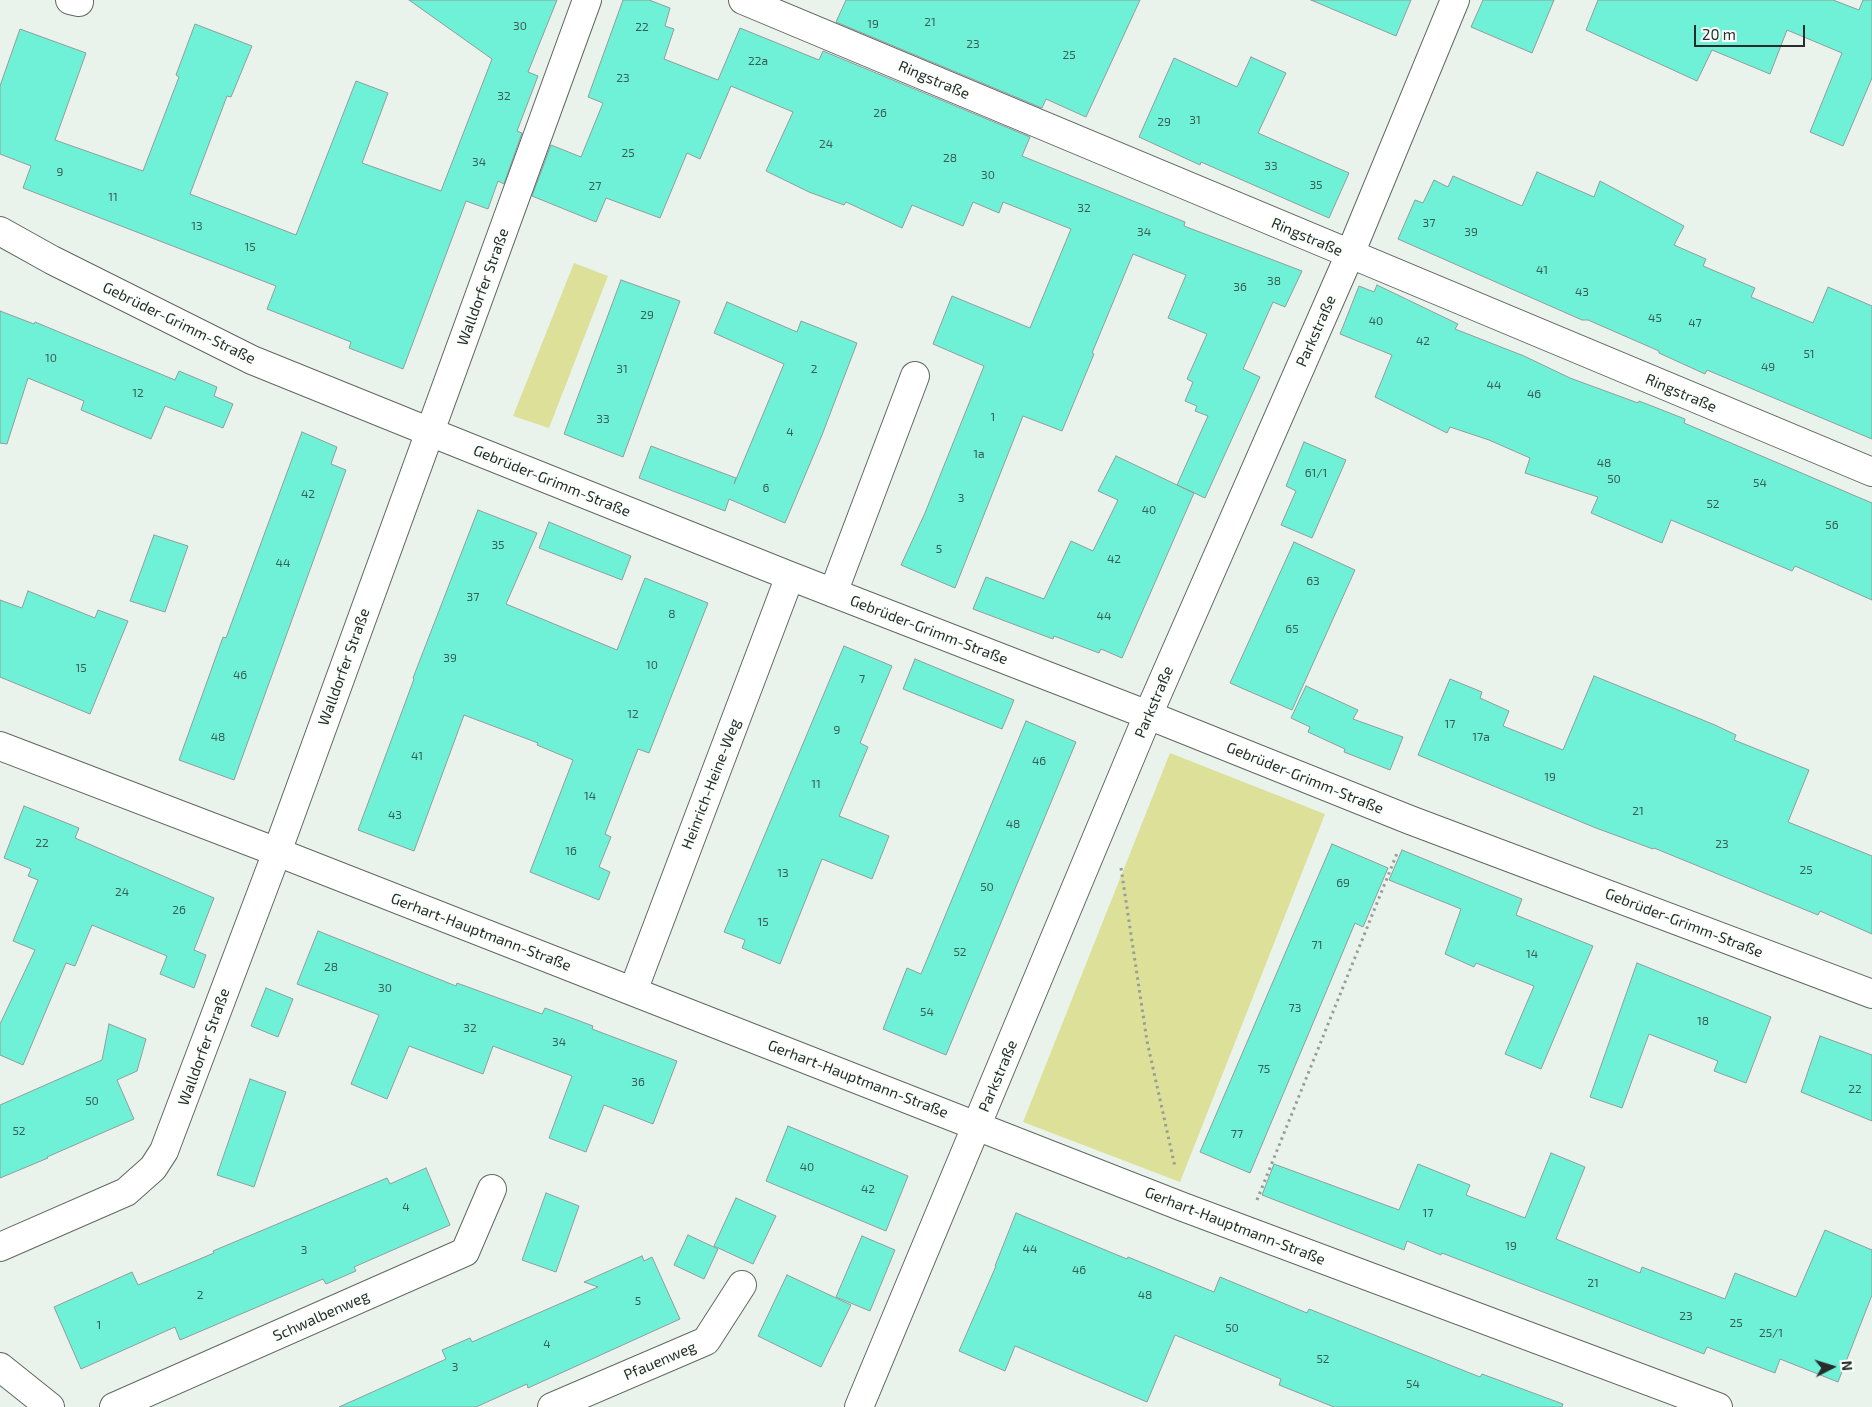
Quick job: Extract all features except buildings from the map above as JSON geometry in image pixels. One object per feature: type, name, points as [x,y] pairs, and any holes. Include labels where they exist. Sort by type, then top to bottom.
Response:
[{"type":"street","name":"Walldorfer Straße","points":[[0,1247],[126,1192],[141,1180],[160,1157],[178,1118],[277,852],[587,0]]},
{"type":"street","name":"Ringstraße","points":[[743,0],[1872,472]]},
{"type":"street","name":"Parkstraße","points":[[859,1407],[1148,715],[1350,254],[1455,0]]},
{"type":"street","name":"Gebrüder-Grimm-Straße","points":[[0,231],[52,260],[252,360],[790,576],[1148,715],[1410,820],[1872,994]]},
{"type":"street","points":[[833,593],[915,376]]},
{"type":"street","name":"Heinrich-Heine-Weg","points":[[633,991],[790,576]]},
{"type":"street","name":"Gerhart-Hauptmann-Straße","points":[[0,746],[277,852],[1183,1207],[1718,1407]]},
{"type":"street","name":"Schwalbenweg","points":[[114,1407],[465,1252],[492,1189]]},
{"type":"street","name":"Pfauenweg","points":[[552,1407],[706,1341],[742,1285]]},
{"type":"street","points":[[0,1367],[50,1407]]},
{"type":"path","points":[[1245,1230],[1410,820]]},
{"type":"path","points":[[1120,863],[1147,1041],[1183,1207]]},
{"type":"green space","points":[[574,263],[608,276],[549,428],[513,416]]},
{"type":"green space","points":[[1170,753],[1325,814],[1180,1182],[1023,1122]]}]
